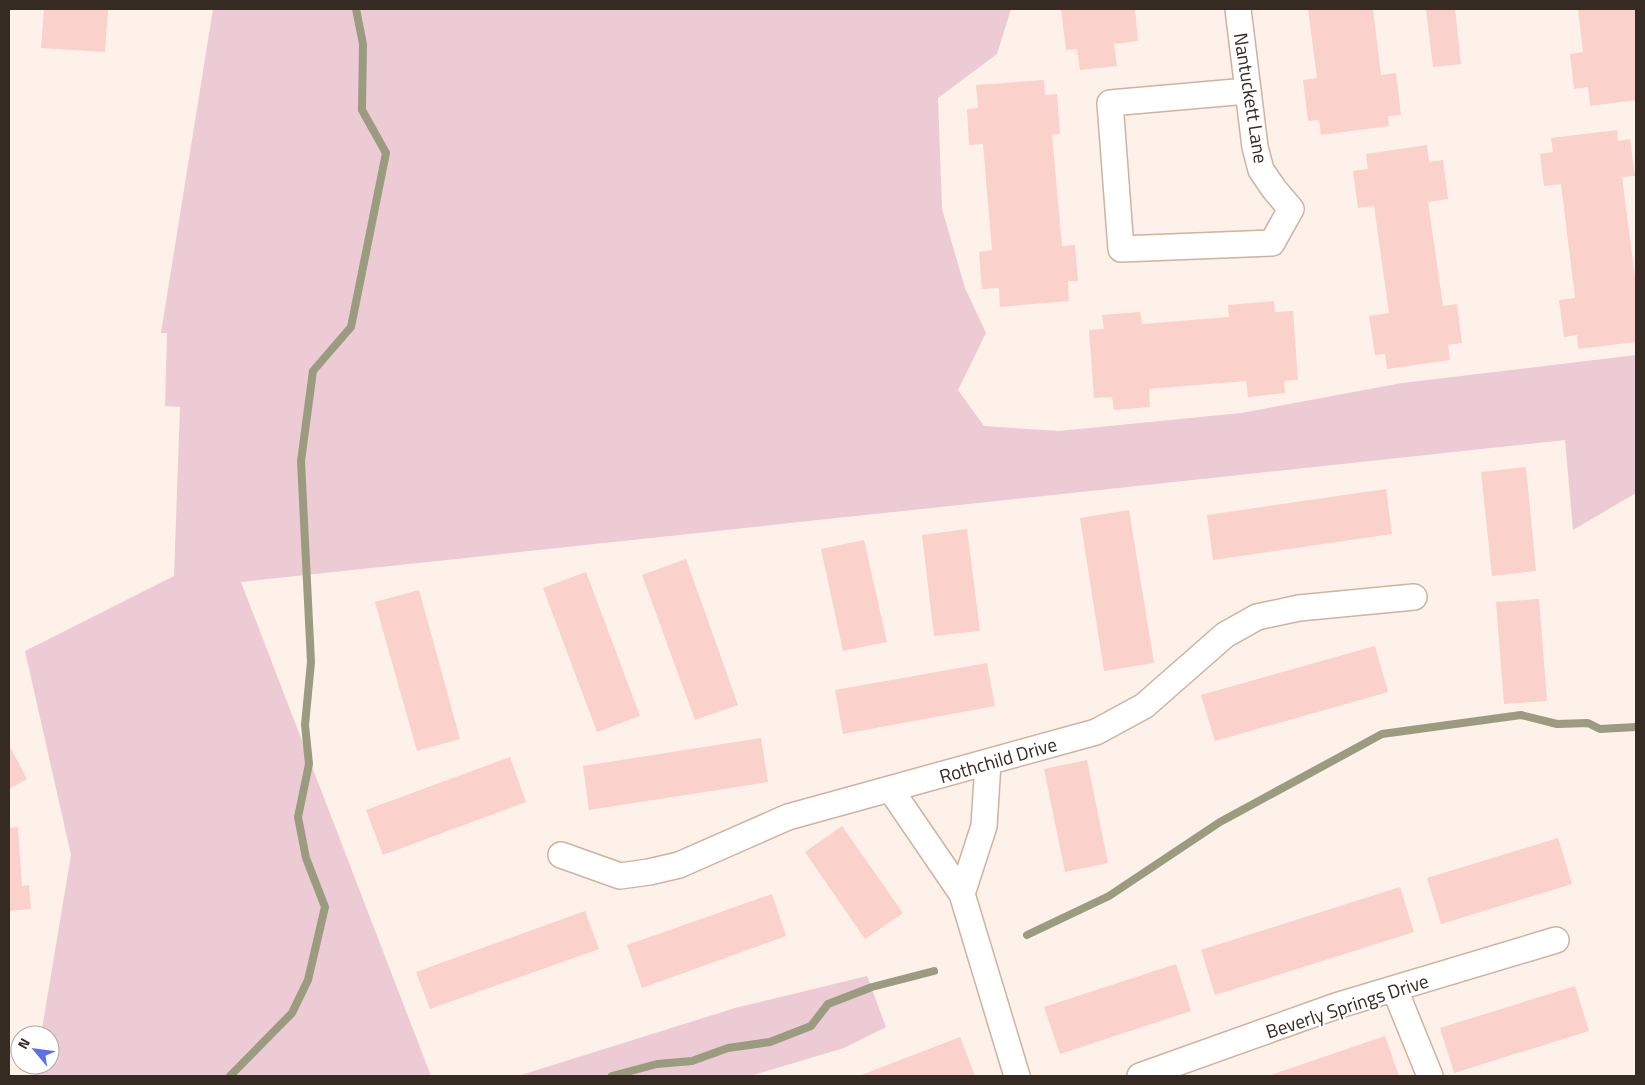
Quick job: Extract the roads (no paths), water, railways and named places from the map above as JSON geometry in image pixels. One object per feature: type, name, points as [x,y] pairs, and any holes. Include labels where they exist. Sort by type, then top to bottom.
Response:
[{"type":"street","name":"Nantuckett Lane","points":[[1238,9],[1255,147],[1261,170],[1274,190],[1291,208],[1272,243],[1121,249],[1110,103],[1248,91]]},
{"type":"street","name":"Rothchild Drive","points":[[561,856],[620,876],[679,865],[788,818],[837,802],[891,790],[1096,732],[1144,706],[1225,635],[1257,617],[1299,608],[1414,597]]},
{"type":"street","points":[[962,894],[984,826],[988,763]]},
{"type":"street","points":[[891,790],[962,894],[1018,1076]]},
{"type":"street","name":"Beverly Springs Drive","points":[[1140,1076],[1336,1006],[1396,990],[1556,940]]},
{"type":"street","points":[[1396,990],[1430,1076]]},
{"type":"waterway","points":[[230,1076],[292,1013],[308,980],[325,907],[306,858],[298,817],[309,764],[305,725],[311,662],[301,461],[313,371],[351,327],[386,153],[362,110],[363,44],[356,9]]},
{"type":"waterway","points":[[1027,935],[1109,896],[1220,822],[1382,734],[1521,715],[1557,724],[1588,723],[1600,729],[1636,727]]},
{"type":"waterway","points":[[612,1076],[657,1064],[692,1061],[728,1048],[770,1042],[811,1026],[828,1004],[872,987],[934,971]]}]
